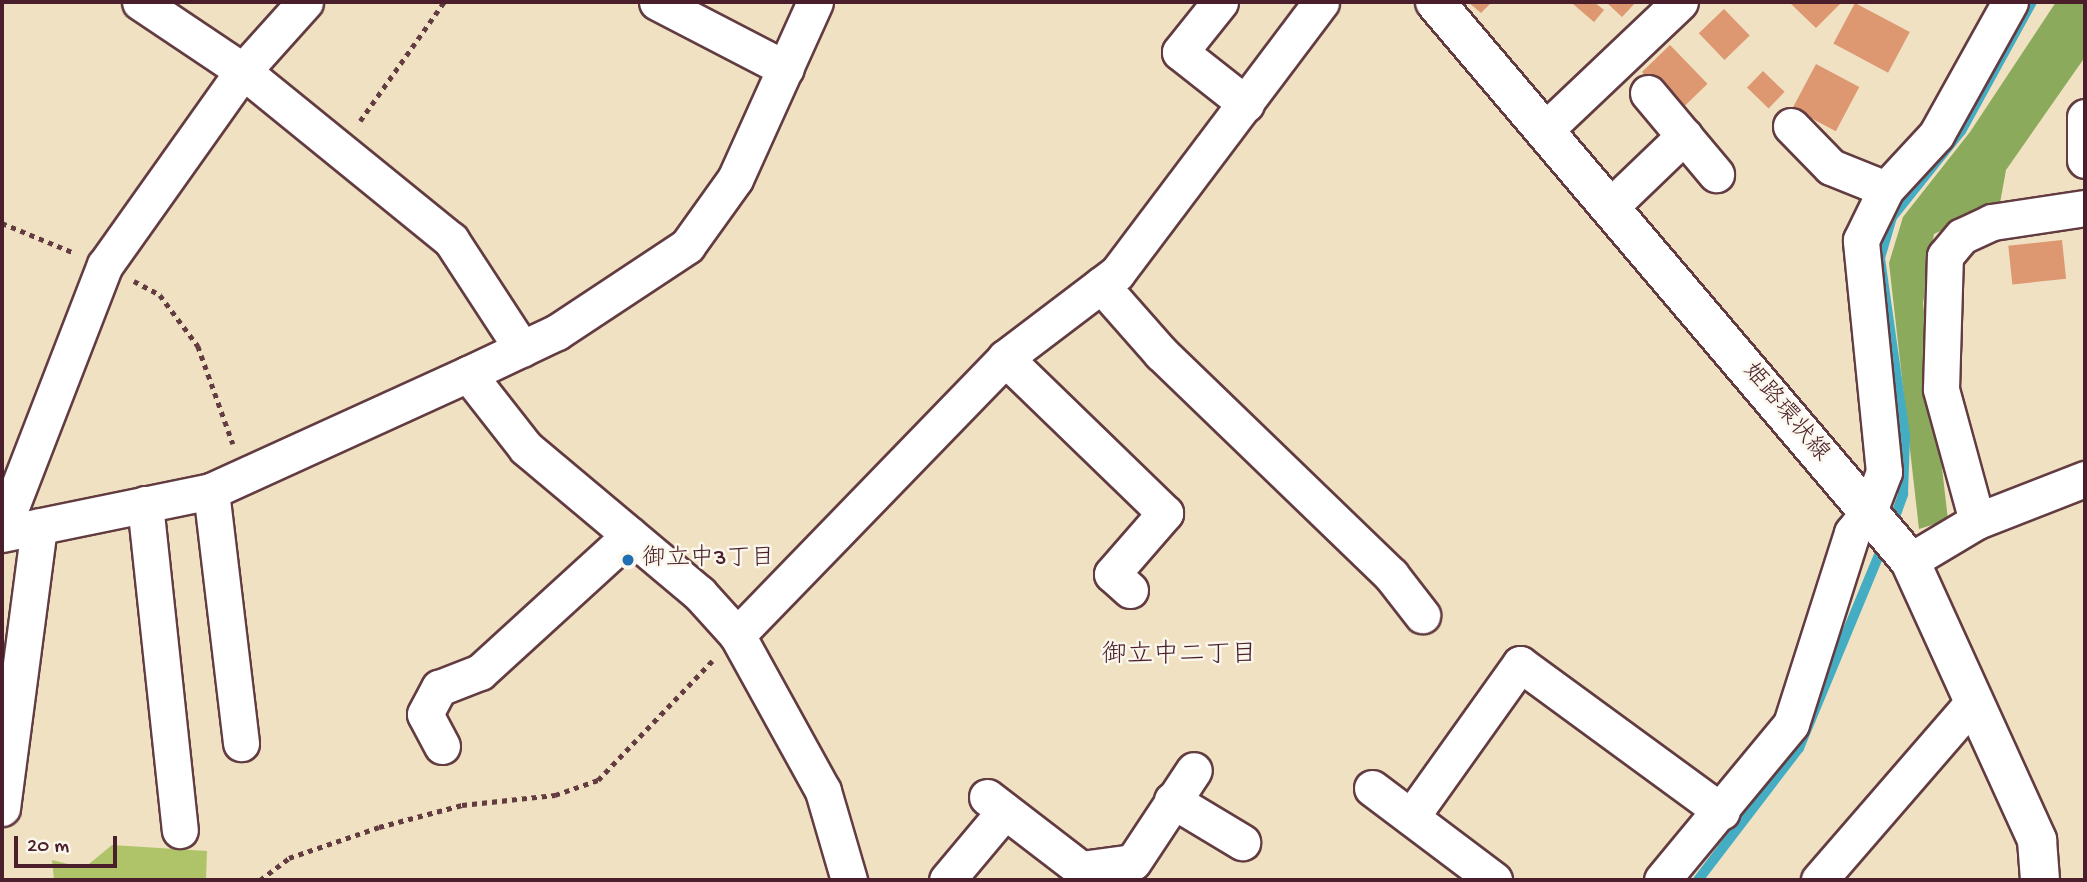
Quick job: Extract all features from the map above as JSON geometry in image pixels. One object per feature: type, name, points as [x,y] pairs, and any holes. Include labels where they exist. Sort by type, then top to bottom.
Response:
[{"type":"main road","name":"姫路環状線","points":[[1435,2],[1890,537],[1974,701],[2037,840],[2040,880]]},
{"type":"street","points":[[2,532],[105,265],[243,71],[304,2]]},
{"type":"street","points":[[657,2],[786,69]]},
{"type":"street","points":[[2,532],[211,491],[522,349],[618,295],[687,246],[735,179],[816,2]]},
{"type":"street","points":[[1220,2],[1180,52],[1246,104]]},
{"type":"street","points":[[737,635],[1005,358],[1101,285],[1246,104],[1321,2]]},
{"type":"street","points":[[1545,130],[1680,2]]},
{"type":"street","points":[[1890,537],[1861,240],[1886,189],[1936,135],[2010,2]]},
{"type":"street","points":[[152,5],[243,71],[451,240],[522,349]]},
{"type":"street","points":[[1648,93],[1716,174]]},
{"type":"street","points":[[2085,117],[2085,160]]},
{"type":"street","points":[[1791,127],[1831,167],[1886,189]]},
{"type":"street","points":[[1610,207],[1684,136]]},
{"type":"street","points":[[1977,521],[1941,389],[1945,256],[1962,236],[1992,222],[2085,208]]},
{"type":"street","points":[[1101,285],[1161,353],[1391,575],[1422,615]]},
{"type":"street","points":[[1005,358],[1165,513],[1112,575],[1130,590]]},
{"type":"street","points":[[468,374],[526,448],[630,535],[737,635],[823,791],[849,880]]},
{"type":"street","points":[[1662,880],[1722,812],[1791,724],[1852,533],[1890,537],[1977,521],[2085,479]]},
{"type":"street","points":[[211,491],[241,743]]},
{"type":"street","points":[[145,504],[180,830]]},
{"type":"street","points":[[2,808],[5,752],[39,526]]},
{"type":"street","points":[[442,746],[425,714],[439,688],[480,672],[630,535]]},
{"type":"street","points":[[1411,817],[1520,664],[1722,812]]},
{"type":"street","points":[[1819,880],[1974,701]]},
{"type":"street","points":[[947,880],[996,804],[1081,869],[1133,862],[1194,770]]},
{"type":"street","points":[[1372,788],[1494,880]]},
{"type":"street","points":[[1172,800],[1242,842]]},
{"type":"path","points":[[344,154],[367,107],[444,2]]},
{"type":"path","points":[[2,223],[105,265],[160,295],[198,345],[244,474]]},
{"type":"path","points":[[260,880],[289,858],[379,827],[462,805],[555,795],[598,780],[737,635]]},
{"type":"green space","points":[[2056,2],[2085,2],[2085,57],[2006,170],[2000,203],[1934,234],[1923,303],[1948,520],[1919,529],[1889,263],[1903,217],[1970,132]]},
{"type":"green space","points":[[112,845],[207,851],[206,880],[54,880],[52,860],[84,868]]},
{"type":"building","points":[[1468,2],[1492,2],[1481,13]]},
{"type":"building","points":[[1594,2],[1604,10],[1594,22],[1573,4]]},
{"type":"building","points":[[1606,2],[1636,2],[1622,17]]},
{"type":"building","points":[[1789,2],[1842,2],[1816,28]]},
{"type":"building","points":[[1855,3],[1910,32],[1888,73],[1833,44]]},
{"type":"building","points":[[1724,9],[1750,36],[1725,60],[1699,33]]},
{"type":"building","points":[[1670,45],[1708,84],[1679,111],[1642,72]]},
{"type":"building","points":[[1816,64],[1859,87],[1836,131],[1793,108]]},
{"type":"building","points":[[1763,71],[1785,92],[1769,108],[1747,88]]},
{"type":"building","points":[[2062,240],[2066,279],[2012,284],[2008,246]]},
{"type":"waterway","points":[[1892,525],[1903,494],[1905,436],[1880,258],[1892,217],[1961,131],[2032,2]]},
{"type":"waterway","points":[[1698,880],[1799,748],[1884,543]]},
{"type":"place","name":"御立中3丁目","points":[[628,560]]},
{"type":"district","name":"御立中二丁目","points":[[1179,657]]}]
